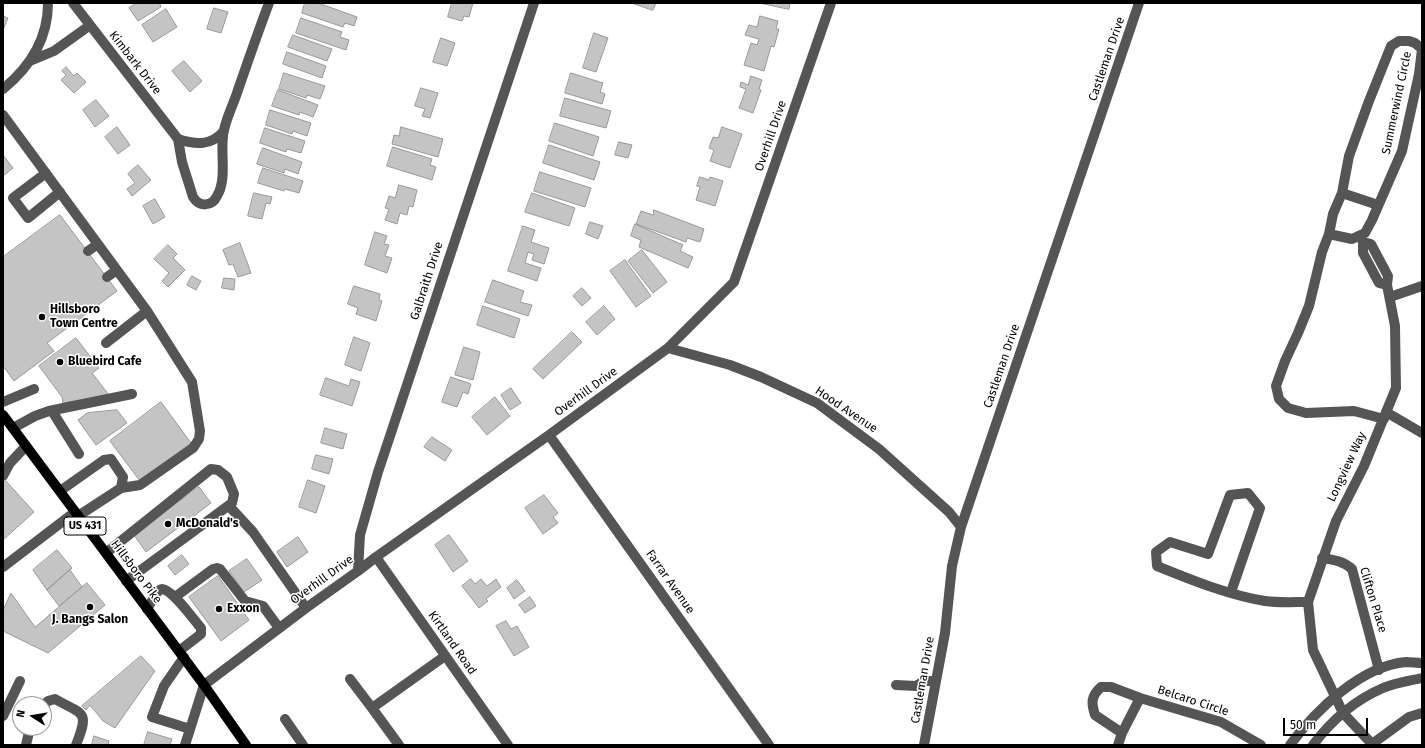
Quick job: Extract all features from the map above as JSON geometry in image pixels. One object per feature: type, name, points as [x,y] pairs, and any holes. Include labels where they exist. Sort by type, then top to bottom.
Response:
[{"type":"main road","name":"Hillsboro Pike","points":[[3,415],[182,654],[246,745]]},
{"type":"street","points":[[3,89],[30,61],[38,47],[45,30],[48,3]]},
{"type":"street","name":"Kimbark Drive","points":[[73,3],[89,26],[178,139],[182,162],[193,197],[196,202],[200,204],[206,204],[216,199],[220,188],[224,131],[269,3]]},
{"type":"street","name":"Galbraith Drive","points":[[358,571],[360,535],[378,472],[534,3]]},
{"type":"street","name":"Overhill Drive","points":[[204,685],[376,556],[549,435],[668,348],[734,282],[831,3]]},
{"type":"street","name":"Castleman Drive","points":[[924,745],[945,633],[952,566],[961,527],[1139,3]]},
{"type":"street","points":[[30,61],[54,51],[89,26]]},
{"type":"street","name":"Summerwind Circle","points":[[1362,239],[1372,220],[1402,151],[1419,74],[1422,49],[1415,43],[1409,41],[1400,41],[1391,46],[1369,101],[1349,156],[1342,193],[1333,214],[1309,306],[1285,361],[1276,386],[1279,399],[1288,408],[1306,413],[1354,411],[1385,416],[1422,433]]},
{"type":"street","points":[[3,115],[147,311],[192,382],[200,432],[199,439],[193,448],[140,485],[121,488],[76,514],[3,567]]},
{"type":"street","points":[[178,139],[190,142],[204,142],[217,138],[224,131]]},
{"type":"street","points":[[46,173],[13,198],[16,203],[28,218],[60,192]]},
{"type":"street","points":[[1342,193],[1378,205]]},
{"type":"street","points":[[1329,234],[1352,239],[1362,239]]},
{"type":"street","name":"Longview Way","points":[[1343,713],[1313,650],[1308,602],[1336,521],[1364,466],[1396,388],[1395,326],[1387,285],[1388,276],[1371,244],[1362,239]]},
{"type":"street","points":[[88,252],[98,244]]},
{"type":"street","points":[[107,277],[117,270]]},
{"type":"street","points":[[1390,297],[1422,286]]},
{"type":"street","points":[[106,343],[147,311]]},
{"type":"street","name":"Hood Avenue","points":[[668,348],[730,365],[761,377],[817,403],[879,449],[949,512],[961,527]]},
{"type":"street","points":[[3,402],[34,388]]},
{"type":"street","points":[[12,428],[35,416],[52,411],[132,394]]},
{"type":"street","points":[[52,411],[79,454]]},
{"type":"street","name":"Farrar Avenue","points":[[549,435],[769,745]]},
{"type":"street","points":[[3,476],[10,462],[26,446]]},
{"type":"street","points":[[60,492],[104,460],[111,459],[124,477],[121,488]]},
{"type":"street","points":[[106,553],[211,469],[218,470],[227,477],[234,494],[232,503],[126,581]]},
{"type":"street","points":[[1231,592],[1260,508],[1248,493],[1230,495],[1208,554],[1170,542],[1156,552],[1157,566],[1206,585],[1231,592],[1265,601],[1308,602]]},
{"type":"street","points":[[229,506],[252,532],[306,608]]},
{"type":"street","name":"Kirtland Road","points":[[376,556],[508,745]]},
{"type":"street","name":"Clifton Place","points":[[1322,558],[1346,563],[1352,569],[1379,670]]},
{"type":"street","points":[[175,597],[213,569],[217,568],[220,569],[245,601],[263,606],[279,628]]},
{"type":"street","points":[[147,609],[158,591],[166,589],[175,597],[201,628],[201,634],[182,654],[164,686],[152,717],[190,729]]},
{"type":"street","points":[[372,708],[445,656]]},
{"type":"street","points":[[1290,745],[1304,726],[1321,708],[1360,679],[1379,670],[1406,662],[1422,663]]},
{"type":"street","points":[[1313,745],[1334,721],[1369,695],[1384,688],[1422,678]]},
{"type":"street","points":[[350,679],[399,745]]},
{"type":"street","points":[[3,716],[20,681]]},
{"type":"street","points":[[896,685],[916,686],[924,681],[936,681]]},
{"type":"street","points":[[185,745],[204,685]]},
{"type":"street","points":[[1122,733],[1095,715],[1092,704],[1095,693],[1101,687],[1112,687],[1140,698]]},
{"type":"street","name":"Belcaro Circle","points":[[1118,745],[1122,733],[1140,698],[1221,722],[1261,745]]},
{"type":"street","points":[[52,700],[55,699],[79,711],[83,719],[82,730],[76,745]]},
{"type":"street","points":[[1343,713],[1372,744],[1409,717],[1422,713]]},
{"type":"street","points":[[285,719],[303,745]]},
{"type":"building","points":[[137,3],[161,3],[161,7],[138,21],[129,8]]},
{"type":"building","points":[[305,3],[318,3],[357,17],[354,26],[345,23],[343,27],[302,13]]},
{"type":"building","points":[[452,3],[473,3],[469,17],[464,16],[462,21],[448,17]]},
{"type":"building","points":[[632,3],[656,3],[653,10]]},
{"type":"building","points":[[760,3],[790,3],[789,9]]},
{"type":"building","points":[[214,8],[228,12],[221,33],[207,29]]},
{"type":"building","points":[[166,9],[177,27],[153,42],[142,25]]},
{"type":"building","points":[[3,16],[8,18],[3,30]]},
{"type":"building","points":[[760,16],[778,21],[776,29],[779,29],[774,47],[771,46],[764,71],[744,65],[751,43],[757,45],[759,39],[745,35],[749,25],[757,27]]},
{"type":"building","points":[[301,18],[342,32],[340,37],[349,40],[346,50],[296,33]]},
{"type":"building","points":[[594,33],[608,38],[596,72],[583,68]]},
{"type":"building","points":[[293,35],[332,49],[327,61],[288,47]]},
{"type":"building","points":[[441,38],[455,43],[447,66],[433,62]]},
{"type":"building","points":[[287,52],[326,66],[322,78],[283,64]]},
{"type":"building","points":[[184,61],[202,81],[190,92],[172,71]]},
{"type":"building","points":[[66,67],[74,76],[77,73],[86,82],[74,93],[61,80],[66,75],[62,71]]},
{"type":"building","points":[[284,73],[325,86],[320,99],[307,95],[306,98],[279,89]]},
{"type":"building","points":[[571,73],[603,83],[600,92],[605,94],[602,104],[565,93]]},
{"type":"building","points":[[751,76],[762,80],[759,89],[761,90],[753,113],[739,108],[746,89],[740,87],[741,82],[748,85]]},
{"type":"building","points":[[421,88],[438,93],[430,118],[422,116],[425,109],[415,106]]},
{"type":"building","points":[[278,90],[318,105],[313,117],[300,112],[299,115],[272,106]]},
{"type":"building","points":[[565,98],[611,111],[606,128],[560,116]]},
{"type":"building","points":[[96,100],[109,116],[95,127],[83,110]]},
{"type":"building","points":[[270,110],[311,123],[307,136],[293,131],[292,134],[266,125]]},
{"type":"building","points":[[555,123],[599,137],[593,156],[549,141]]},
{"type":"building","points":[[117,127],[130,145],[118,154],[105,137]]},
{"type":"building","points":[[401,127],[443,139],[438,157],[392,144],[394,135],[399,136]]},
{"type":"building","points":[[722,127],[742,134],[730,168],[710,161],[714,150],[709,148],[713,137],[718,138]]},
{"type":"building","points":[[265,128],[305,141],[301,153],[287,149],[286,152],[260,143]]},
{"type":"building","points":[[619,142],[632,145],[628,158],[615,155]]},
{"type":"building","points":[[549,145],[600,162],[594,180],[543,163]]},
{"type":"building","points":[[393,147],[432,159],[430,165],[436,167],[432,180],[387,166]]},
{"type":"building","points":[[263,148],[302,162],[298,174],[285,169],[284,173],[257,164]]},
{"type":"building","points":[[3,155],[13,168],[3,176]]},
{"type":"building","points":[[138,165],[151,180],[132,196],[127,189],[135,183],[128,174]]},
{"type":"building","points":[[263,168],[303,181],[299,193],[285,189],[284,191],[258,183]]},
{"type":"building","points":[[540,172],[591,188],[585,207],[534,191]]},
{"type":"building","points":[[700,177],[709,180],[710,177],[723,181],[715,206],[696,200],[700,187],[697,186]]},
{"type":"building","points":[[399,185],[417,190],[413,207],[409,206],[407,215],[400,213],[397,224],[385,220],[389,209],[385,208],[389,196],[395,198]]},
{"type":"building","points":[[254,193],[272,197],[270,204],[266,203],[262,219],[248,216]]},
{"type":"building","points":[[532,193],[575,208],[569,226],[525,212]]},
{"type":"building","points":[[155,199],[165,217],[153,224],[143,206]]},
{"type":"building","points":[[654,210],[704,229],[700,242],[687,238],[686,242],[636,224],[641,211],[653,215]]},
{"type":"building","name":"Hillsboro Town Centre","points":[[60,215],[117,291],[47,343],[54,351],[14,381],[3,366],[3,257]]},
{"type":"building","points":[[590,222],[603,226],[598,239],[586,234]]},
{"type":"building","points":[[635,224],[683,245],[680,251],[693,257],[688,268],[639,247],[641,240],[631,236]]},
{"type":"building","points":[[523,226],[535,230],[531,242],[549,248],[544,264],[532,260],[534,254],[528,252],[525,263],[541,268],[537,281],[508,271]]},
{"type":"building","points":[[375,232],[387,236],[384,244],[389,245],[385,256],[392,258],[387,273],[365,265]]},
{"type":"building","points":[[240,243],[251,273],[238,277],[233,264],[229,265],[223,250]]},
{"type":"building","points":[[168,245],[177,254],[173,258],[185,270],[168,287],[162,281],[169,273],[154,259]]},
{"type":"building","points":[[642,250],[667,282],[653,293],[628,261]]},
{"type":"building","points":[[625,260],[651,296],[636,307],[610,271]]},
{"type":"building","points":[[192,276],[201,281],[196,290],[187,285]]},
{"type":"building","points":[[224,278],[235,279],[234,290],[222,288]]},
{"type":"building","points":[[493,280],[524,291],[520,302],[532,305],[528,316],[485,302]]},
{"type":"building","points":[[354,286],[380,294],[379,300],[382,301],[376,321],[356,314],[358,308],[348,304]]},
{"type":"building","points":[[582,288],[591,298],[582,306],[573,296]]},
{"type":"building","points":[[483,306],[520,319],[514,338],[477,325]]},
{"type":"building","points":[[604,306],[615,319],[597,335],[586,322]]},
{"type":"building","points":[[572,332],[582,342],[543,379],[533,369]]},
{"type":"building","points":[[354,337],[370,343],[361,371],[345,365]]},
{"type":"building","points":[[76,338],[99,368],[92,373],[109,395],[63,403],[62,397],[39,366]]},
{"type":"building","points":[[464,347],[480,352],[473,380],[455,375]]},
{"type":"building","points":[[451,377],[471,384],[468,394],[463,392],[457,407],[442,402]]},
{"type":"building","points":[[326,378],[349,386],[351,379],[360,382],[352,406],[320,395]]},
{"type":"building","points":[[511,388],[521,403],[510,410],[501,395]]},
{"type":"building","points":[[495,397],[510,416],[487,435],[472,417]]},
{"type":"building","points":[[161,402],[191,443],[140,481],[110,441]]},
{"type":"building","points":[[117,410],[127,423],[96,445],[78,420],[87,413]]},
{"type":"building","points":[[325,428],[347,434],[343,449],[321,443]]},
{"type":"building","points":[[432,437],[452,450],[445,461],[424,447]]},
{"type":"building","points":[[316,455],[333,459],[329,474],[312,469]]},
{"type":"building","points":[[308,480],[325,486],[316,513],[299,507]]},
{"type":"building","points":[[6,481],[34,512],[3,540],[3,484]]},
{"type":"building","points":[[199,487],[211,503],[146,552],[134,535]]},
{"type":"building","points":[[544,495],[558,513],[553,517],[558,523],[543,534],[525,508]]},
{"type":"building","points":[[449,535],[468,561],[453,572],[435,545]]},
{"type":"building","points":[[298,537],[308,552],[287,567],[277,552]]},
{"type":"building","points":[[57,550],[72,568],[47,590],[33,570]]},
{"type":"building","points":[[182,555],[189,564],[175,575],[168,566]]},
{"type":"building","points":[[247,559],[262,580],[244,592],[229,571]]},
{"type":"building","points":[[70,570],[82,587],[59,606],[47,590]]},
{"type":"building","name":"Exxon","points":[[218,576],[249,620],[221,641],[189,597]]},
{"type":"building","points":[[471,579],[475,584],[481,579],[487,586],[496,579],[501,587],[486,599],[488,601],[479,608],[462,586]]},
{"type":"building","points":[[517,580],[525,591],[514,599],[507,588]]},
{"type":"building","points":[[87,583],[105,605],[48,653],[3,631],[3,610],[11,593],[35,627]]},
{"type":"building","points":[[530,597],[536,606],[525,613],[519,605]]},
{"type":"building","points":[[506,621],[511,629],[517,626],[529,647],[514,656],[496,626]]},
{"type":"building","points":[[141,656],[155,671],[115,728],[103,721],[90,705],[86,710],[82,706]]},
{"type":"building","points":[[148,732],[172,739],[170,745],[144,745]]},
{"type":"building","points":[[94,736],[109,741],[108,745],[92,745]]},
{"type":"place","name":"Hillsboro Town Centre","points":[[42,317]]},
{"type":"place","name":"Bluebird Cafe","points":[[60,362]]},
{"type":"place","name":"McDonald's","points":[[168,524]]},
{"type":"place","name":"J. Bangs Salon","points":[[90,607]]},
{"type":"place","name":"Exxon","points":[[219,609]]}]
